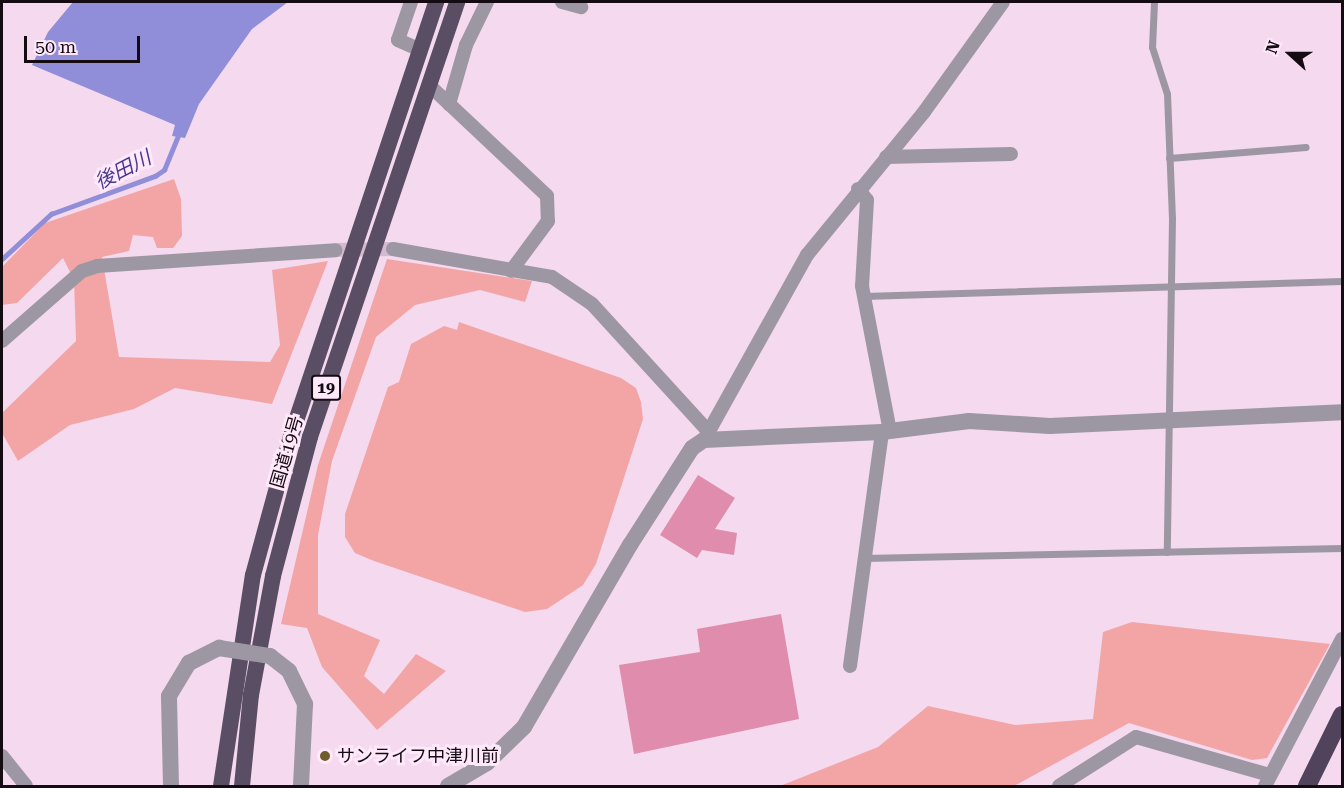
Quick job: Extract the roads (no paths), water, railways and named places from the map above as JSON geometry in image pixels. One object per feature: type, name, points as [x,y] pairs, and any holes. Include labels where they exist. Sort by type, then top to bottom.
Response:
[{"type":"highway","name":"国道19号","points":[[221,786],[253,575],[291,436],[436,2]]},
{"type":"highway","name":"国道19号","points":[[242,786],[251,695],[273,576],[310,437],[457,2]]},
{"type":"highway","points":[[1307,786],[1342,716]]},
{"type":"street","points":[[411,2],[398,40],[420,50]]},
{"type":"street","points":[[449,104],[466,45],[487,2]]},
{"type":"street","points":[[562,2],[581,8]]},
{"type":"street","points":[[448,786],[487,763],[524,727],[630,545],[692,448],[705,434],[807,255],[886,157],[1003,2]]},
{"type":"street","points":[[429,85],[547,196],[548,221],[511,271]]},
{"type":"street","points":[[886,157],[1011,154]]},
{"type":"street","points":[[850,666],[864,558],[886,432],[864,296],[867,200],[858,189]]},
{"type":"street","points":[[393,249],[552,277],[592,304],[705,434],[886,432],[969,420],[1050,426],[1342,412]]},
{"type":"street","points":[[2,341],[82,271],[97,266],[334,250]]},
{"type":"street","points":[[1059,786],[1136,737],[1267,781],[1342,639]]},
{"type":"street","points":[[171,786],[169,696],[189,663],[219,648],[270,656],[289,671],[305,704],[301,786]]},
{"type":"street","points":[[2,756],[26,786]]},
{"type":"lane","points":[[1154,2],[1152,48],[1167,94],[1169,158],[1171,421],[1167,552]]},
{"type":"lane","points":[[1169,158],[1306,147]]},
{"type":"lane","points":[[864,296],[1342,281]]},
{"type":"lane","points":[[864,558],[1342,548]]},
{"type":"waterway","name":"後田川","points":[[2,259],[51,214],[155,176],[164,170],[180,131]]},
{"type":"tunnel","points":[[335,250],[393,249]]},
{"type":"place","name":"サンライフ中津川前","points":[[325,756]]}]
